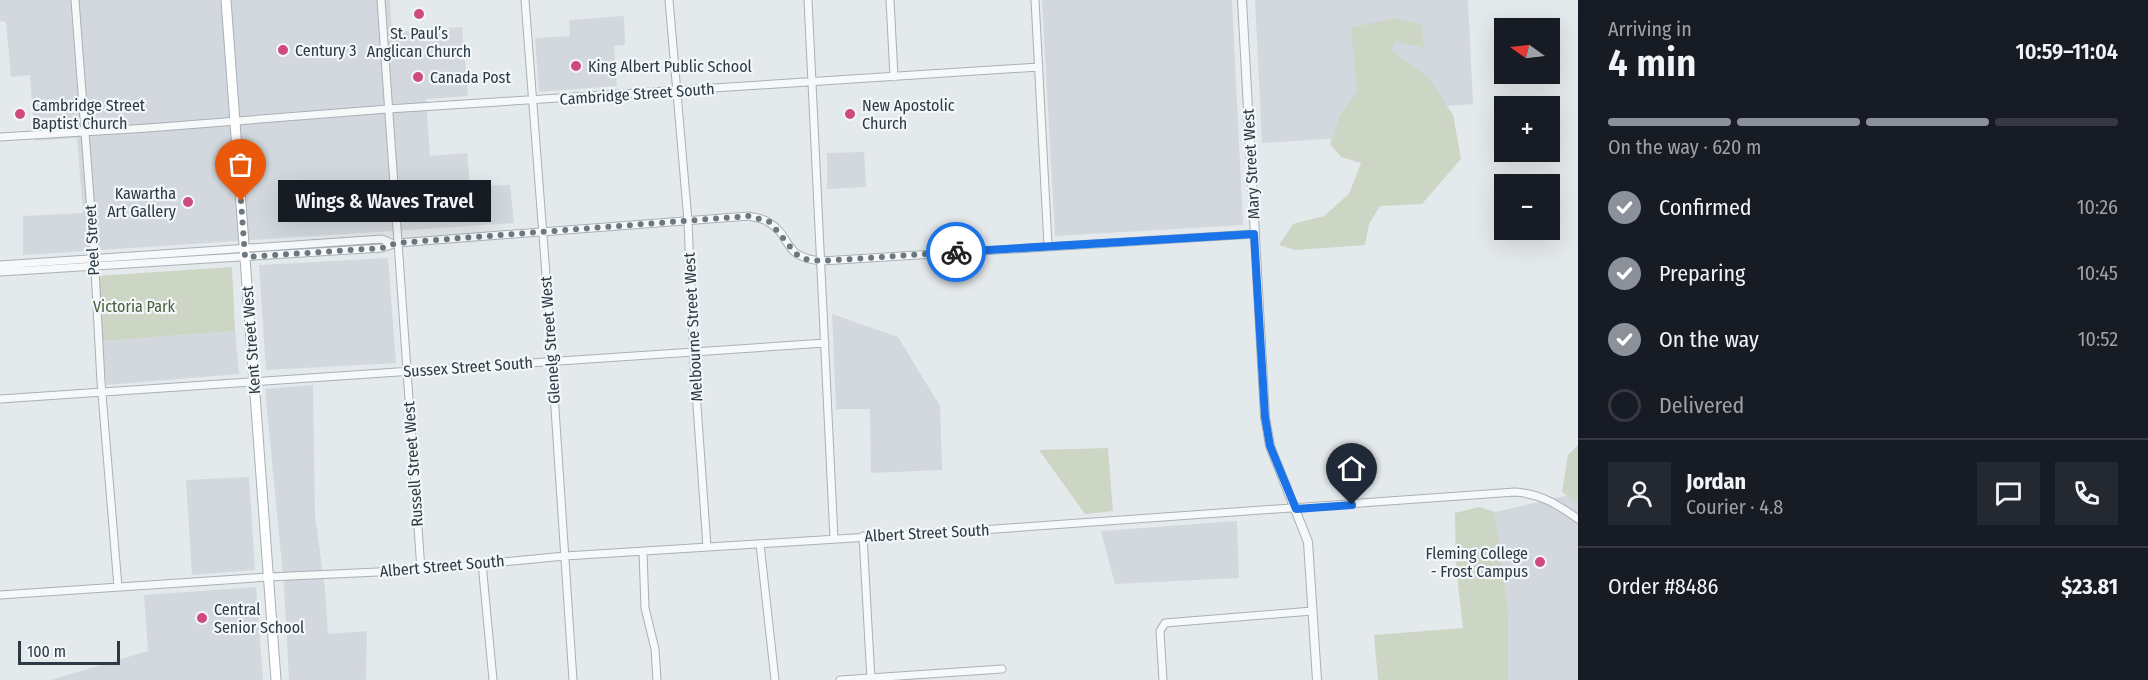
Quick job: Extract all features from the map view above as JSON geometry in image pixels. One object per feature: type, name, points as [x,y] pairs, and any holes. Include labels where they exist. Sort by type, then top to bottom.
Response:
[{"type":"main road","name":"Kent Street West","points":[[226,0],[276,680]]},
{"type":"street","name":"Peel Street","points":[[75,0],[118,587]]},
{"type":"street","name":"Russell Street West","points":[[381,0],[394,243],[407,371],[421,570]]},
{"type":"street","name":"Glenelg Street West","points":[[525,0],[531,90],[534,100],[573,680]]},
{"type":"street","name":"Melbourne Street West","points":[[669,0],[688,221],[693,351],[707,547]]},
{"type":"street","points":[[808,0],[834,539]]},
{"type":"street","points":[[890,0],[894,77]]},
{"type":"street","points":[[1035,0],[1048,245]]},
{"type":"street","name":"Mary Street West","points":[[1242,0],[1265,417],[1270,446],[1308,542],[1317,680]]},
{"type":"street","name":"Cambridge Street South","points":[[0,137],[388,109],[1039,67]]},
{"type":"street","points":[[0,272],[31,267],[245,253],[382,248],[394,243],[749,216],[775,226],[796,254],[805,259],[822,261],[1048,245],[1254,234]]},
{"type":"street","points":[[0,265],[31,267]]},
{"type":"street","name":"Sussex Street South","points":[[0,399],[825,343]]},
{"type":"street","name":"Albert Street South","points":[[0,595],[269,577],[421,570],[482,562],[565,556],[1296,509],[1507,492],[1533,494],[1547,499],[1578,519]]},
{"type":"street","points":[[862,536],[871,679]]},
{"type":"street","points":[[760,544],[775,680]]},
{"type":"street","points":[[643,552],[645,608],[655,649],[657,680]]},
{"type":"street","points":[[482,562],[493,680]]},
{"type":"street","points":[[1163,680],[1160,631],[1165,623],[1312,611]]},
{"type":"street","points":[[840,680],[1002,669]]},
{"type":"shaded area","points":[[0,0],[390,0],[392,32],[462,27],[468,96],[426,99],[430,156],[467,153],[470,186],[510,185],[514,223],[23,255],[23,216],[83,213],[77,138],[35,141],[30,75],[11,77],[6,22],[0,21]]},
{"type":"shaded area","points":[[1042,0],[1232,0],[1243,225],[1055,236]]},
{"type":"shaded area","points":[[1255,0],[1468,0],[1473,104],[1358,112],[1360,137],[1262,143]]},
{"type":"shaded area","name":"King Albert Public School","points":[[624,16],[625,45],[614,46],[617,86],[539,92],[535,38],[570,36],[569,20]]},
{"type":"shaded area","points":[[864,152],[866,187],[827,189],[827,153]]},
{"type":"shaded area","points":[[388,258],[396,363],[266,370],[259,265]]},
{"type":"shaded area","points":[[832,314],[898,337],[940,406],[942,470],[871,473],[870,409],[836,409]]},
{"type":"shaded area","points":[[235,331],[239,374],[106,385],[102,341]]},
{"type":"shaded area","points":[[313,385],[315,515],[328,634],[367,631],[366,680],[289,680],[284,586],[265,389]]},
{"type":"shaded area","points":[[249,477],[255,570],[192,575],[186,480]]},
{"type":"shaded area","name":"Fleming College - Frost Campus","points":[[1578,493],[1578,680],[1508,680],[1508,611],[1495,512]]},
{"type":"shaded area","points":[[1237,521],[1239,578],[1115,584],[1101,531]]},
{"type":"shaded area","points":[[256,587],[263,680],[51,680],[148,651],[144,595]]},
{"type":"green space","points":[[1394,18],[1422,24],[1424,48],[1395,41],[1391,50],[1428,77],[1453,115],[1461,159],[1422,204],[1380,206],[1369,224],[1365,245],[1295,250],[1279,245],[1293,224],[1324,216],[1349,194],[1361,163],[1341,157],[1330,144],[1340,115],[1357,91],[1351,28]]},
{"type":"green space","name":"Victoria Park","points":[[232,267],[235,331],[102,341],[97,276]]},
{"type":"green space","points":[[1578,445],[1578,503],[1562,492],[1568,455]]},
{"type":"green space","points":[[1108,448],[1113,511],[1085,514],[1039,450]]},
{"type":"green space","points":[[1479,507],[1495,512],[1508,611],[1508,680],[1378,680],[1374,635],[1463,628],[1456,567],[1455,513]]},
{"type":"way so far","points":[[241,201],[245,257],[382,248],[391,243],[749,216],[770,222],[792,250],[805,259],[822,261],[956,252]]},
{"type":"place","name":"St. Paul’s Anglican Church","points":[[419,14]]},
{"type":"place","name":"Century 3","points":[[283,50]]},
{"type":"place","name":"King Albert Public School","points":[[576,66]]},
{"type":"place","name":"Canada Post","points":[[418,77]]},
{"type":"place","name":"Cambridge Street Baptist Church","points":[[20,114]]},
{"type":"place","name":"New Apostolic Church","points":[[850,114]]},
{"type":"place","name":"Wings & Waves Travel","points":[[241,201]]},
{"type":"place","name":"Kawartha Art Gallery","points":[[188,202]]},
{"type":"place","name":"Fleming College - Frost Campus","points":[[1540,562]]},
{"type":"place","name":"Central Senior School","points":[[202,618]]},
{"type":"route","points":[[956,252],[1254,234],[1265,417],[1270,446],[1296,509],[1352,505]]}]
